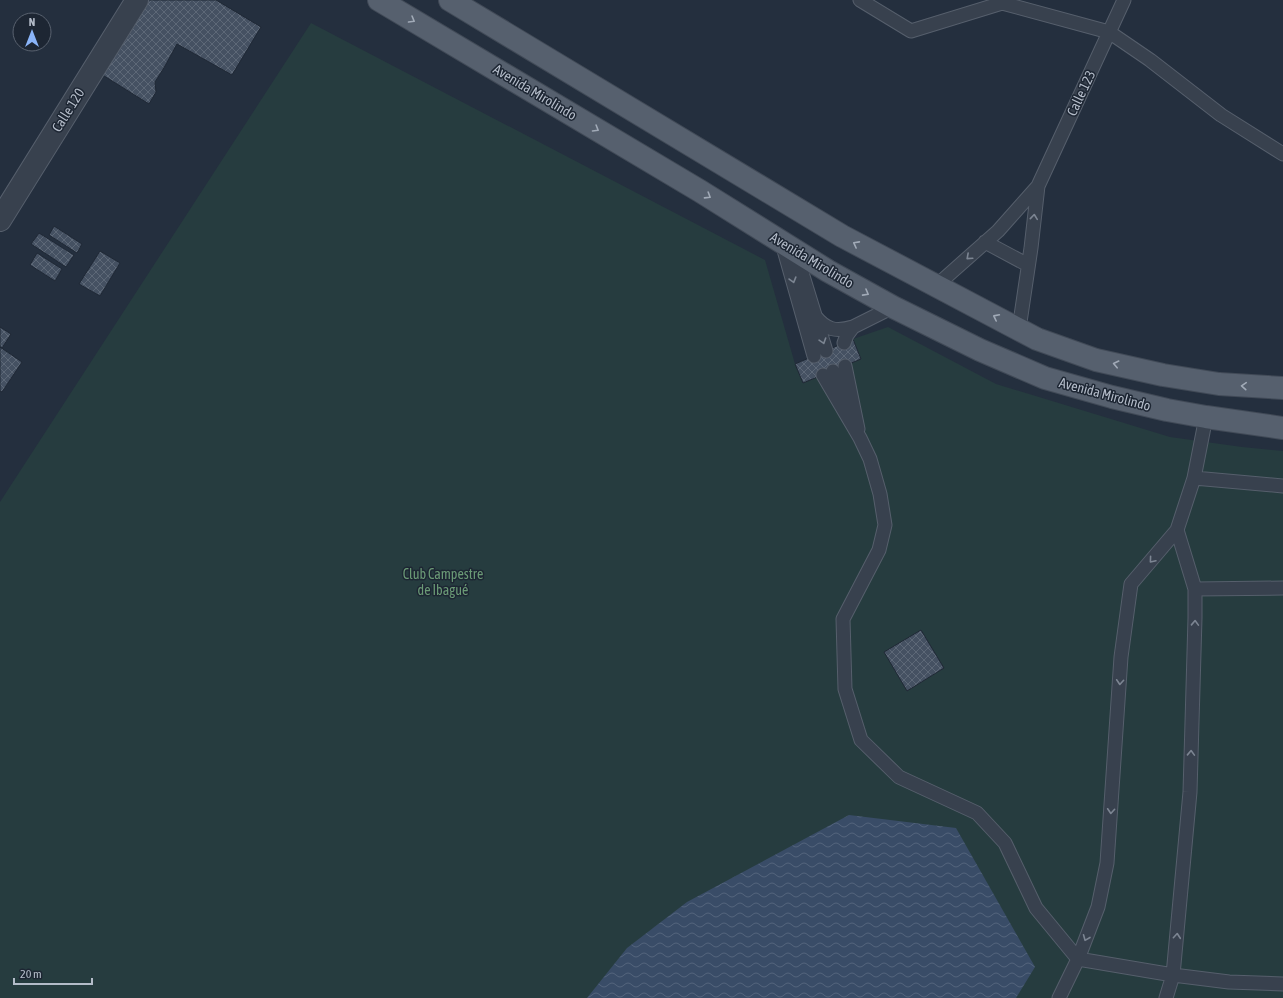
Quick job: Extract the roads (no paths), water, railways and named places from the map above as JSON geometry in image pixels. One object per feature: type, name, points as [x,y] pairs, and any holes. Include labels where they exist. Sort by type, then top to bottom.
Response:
[{"type":"main road","name":"Avenida Mirolindo","points":[[378,0],[700,191],[828,271],[894,307],[980,350],[1045,378],[1167,410],[1283,428]]},
{"type":"main road","points":[[450,0],[842,236],[1037,339],[1096,360],[1148,371],[1219,384],[1283,388]]},
{"type":"street","name":"Calle 120","points":[[0,220],[137,0]]},
{"type":"lane","points":[[860,0],[911,31],[1002,1],[1109,32],[1150,60],[1221,115],[1283,154]]},
{"type":"lane","name":"Calle 123","points":[[936,286],[998,231],[1038,186],[1124,0]]},
{"type":"lane","name":"Calle 123","points":[[1019,329],[1038,186]]},
{"type":"lane","points":[[985,242],[1028,265]]},
{"type":"lane","points":[[789,247],[814,314],[820,353],[789,247]]},
{"type":"lane","points":[[814,314],[821,323],[831,329],[842,330],[853,327],[894,307]]},
{"type":"lane","points":[[844,343],[847,335],[853,327]]},
{"type":"lane","points":[[860,438],[834,371],[860,438],[870,459],[880,494],[885,526],[879,550],[843,618],[845,689],[862,740],[899,777],[977,813],[1005,843],[1036,908],[1078,959],[1173,975],[1229,982],[1283,984]]},
{"type":"lane","points":[[1059,998],[1078,959],[1098,907],[1107,863],[1121,657],[1131,584],[1177,530],[1194,478],[1206,417]]},
{"type":"lane","points":[[1194,478],[1283,486]]},
{"type":"lane","points":[[1166,998],[1173,975],[1190,792],[1195,626],[1195,589],[1177,530]]},
{"type":"lane","points":[[1195,589],[1283,588]]},
{"type":"water","points":[[849,815],[956,828],[1035,967],[1016,998],[587,998],[627,948],[687,902]]},
{"type":"park label","name":"Club Campestre de Ibagué","points":[[443,582]]}]
